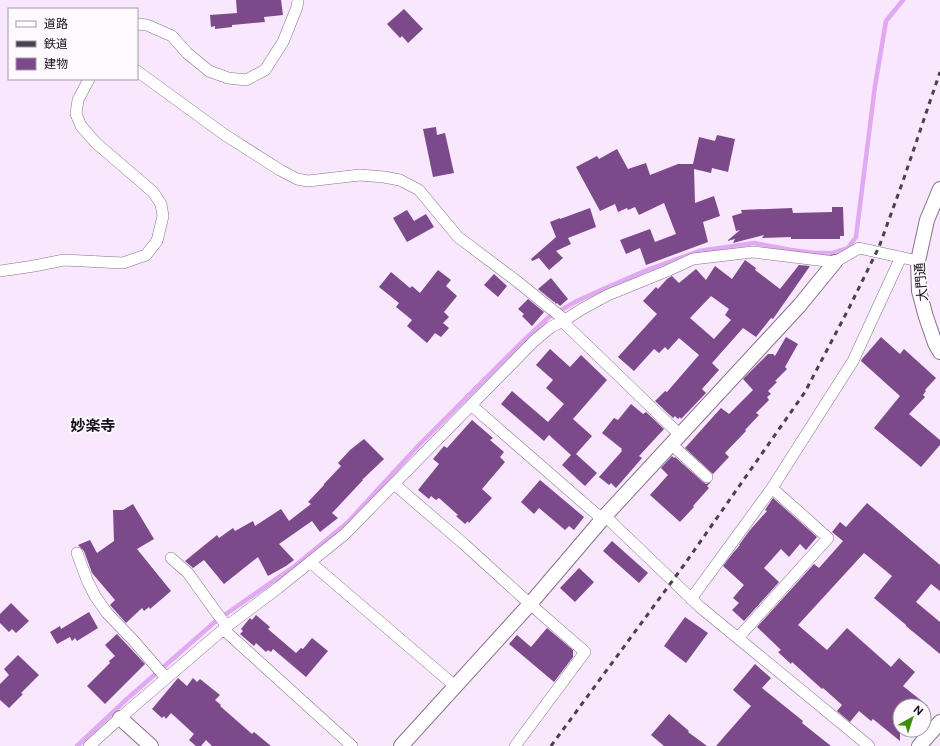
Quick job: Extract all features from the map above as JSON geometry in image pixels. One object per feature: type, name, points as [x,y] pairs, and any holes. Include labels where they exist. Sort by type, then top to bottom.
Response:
[{"type":"street","points":[[138,24],[147,24],[172,36],[187,52],[209,71],[228,78],[246,80],[265,70],[283,42],[297,7],[298,0]]},
{"type":"street","points":[[138,72],[225,135],[297,179],[308,181],[360,175],[384,177],[400,180],[419,190],[458,236],[564,320],[676,440],[707,477]]},
{"type":"street","points":[[0,271],[64,260],[123,263],[146,255],[157,241],[163,216],[161,204],[153,192],[96,143],[81,126],[76,114],[78,100],[88,80]]},
{"type":"street","name":"大門通","points":[[940,189],[927,220],[918,261],[919,292],[935,343],[940,352]]},
{"type":"street","points":[[401,746],[530,604],[603,518],[799,306],[835,262],[859,248],[918,261]]},
{"type":"street","points":[[89,746],[225,628],[345,534],[534,340],[551,327],[608,295],[693,259],[753,252],[835,262]]},
{"type":"street","points":[[691,599],[772,488],[853,361],[901,257]]},
{"type":"street","points":[[471,404],[603,518],[691,599],[869,746]]},
{"type":"street","points":[[394,484],[585,652],[515,746]]},
{"type":"street","points":[[738,638],[828,538],[772,488]]},
{"type":"street","points":[[77,553],[95,596],[107,613],[166,678]]},
{"type":"street","points":[[171,558],[188,573],[216,612],[225,628],[352,746]]},
{"type":"street","points":[[310,562],[455,686]]},
{"type":"street","points":[[120,718],[151,746]]},
{"type":"street","points":[[919,746],[940,722]]},
{"type":"building","points":[[236,0],[281,0],[283,15],[264,17],[265,22],[232,25],[232,27],[215,29],[215,26],[211,27],[210,15],[237,13]]},
{"type":"building","points":[[404,9],[423,29],[408,43],[402,36],[400,38],[387,24]]},
{"type":"building","points":[[436,127],[437,135],[445,133],[454,173],[433,177],[423,129]]},
{"type":"building","points":[[717,135],[735,139],[728,172],[712,168],[711,173],[694,169],[695,203],[714,196],[720,216],[703,222],[708,242],[646,265],[640,248],[626,254],[620,240],[650,229],[655,242],[676,234],[664,203],[639,215],[635,207],[628,210],[627,208],[618,212],[615,204],[600,211],[576,167],[597,156],[599,159],[617,149],[628,169],[646,163],[650,175],[678,164],[693,164],[699,137],[715,141]]},
{"type":"building","points":[[832,207],[843,207],[844,236],[840,236],[840,239],[791,239],[791,237],[762,238],[764,235],[733,243],[735,239],[727,241],[740,230],[736,231],[732,216],[742,213],[741,210],[792,208],[793,213],[832,212]]},
{"type":"building","points":[[590,208],[596,227],[568,238],[571,244],[556,251],[563,258],[549,270],[539,258],[532,261],[531,259],[556,237],[550,222]]},
{"type":"building","points":[[407,210],[414,221],[426,214],[434,227],[407,242],[393,218]]},
{"type":"building","points":[[745,260],[756,268],[755,270],[780,289],[799,265],[810,266],[773,319],[771,318],[756,337],[743,328],[712,363],[719,370],[702,389],[706,393],[681,419],[680,417],[678,419],[675,416],[673,418],[655,401],[665,391],[667,392],[699,355],[679,338],[668,350],[665,347],[659,353],[654,349],[634,371],[618,357],[657,314],[643,301],[656,287],[658,289],[667,279],[672,276],[679,283],[696,269],[706,280],[715,266],[732,279]],"holes":[[[711,296],[729,309],[725,315],[731,320],[714,339],[690,318]]]},
{"type":"building","points":[[438,270],[451,280],[446,286],[457,296],[444,312],[449,317],[443,323],[449,328],[441,337],[435,333],[427,343],[407,326],[412,320],[396,307],[399,303],[379,287],[391,272],[410,288],[412,286],[420,293]]},
{"type":"building","points":[[494,274],[507,286],[498,297],[484,285]]},
{"type":"building","points":[[551,278],[568,299],[560,306],[538,289]]},
{"type":"building","points":[[528,299],[544,312],[532,326],[522,316],[524,314],[518,309]]},
{"type":"building","points":[[786,337],[798,344],[785,367],[787,369],[775,381],[777,382],[768,391],[771,394],[767,397],[769,400],[756,413],[759,415],[725,453],[729,457],[713,474],[685,448],[721,408],[729,414],[753,390],[743,379],[768,354],[773,354],[775,356]]},
{"type":"building","points":[[881,337],[900,354],[904,349],[936,378],[925,390],[926,391],[923,395],[925,397],[909,414],[940,440],[940,445],[921,467],[874,428],[900,396],[861,361]]},
{"type":"building","points":[[550,349],[570,367],[581,355],[607,380],[573,419],[592,436],[576,454],[597,473],[585,486],[562,465],[571,455],[549,435],[544,441],[501,404],[512,391],[548,422],[564,404],[546,388],[553,380],[536,365]]},
{"type":"building","points":[[631,404],[643,414],[646,412],[664,429],[639,456],[642,458],[616,488],[611,483],[609,485],[599,477],[622,451],[622,449],[602,433],[614,418],[618,420]]},
{"type":"building","points":[[472,420],[493,438],[490,440],[504,452],[500,457],[505,462],[482,489],[492,498],[469,523],[468,521],[465,524],[456,516],[458,515],[439,498],[436,500],[431,496],[429,499],[418,490],[439,464],[433,459],[444,446],[447,448]]},
{"type":"building","points":[[364,439],[384,459],[362,480],[332,513],[338,518],[320,532],[312,521],[279,544],[294,560],[286,566],[268,576],[258,557],[224,584],[204,560],[193,568],[185,561],[217,535],[219,538],[233,528],[235,531],[253,521],[255,526],[281,509],[289,521],[311,504],[308,502],[341,466],[338,463],[350,450]]},
{"type":"building","points":[[672,456],[706,484],[711,482],[707,486],[709,488],[680,522],[650,495],[668,475],[661,468]]},
{"type":"building","points":[[540,480],[584,517],[574,530],[569,526],[565,530],[539,508],[534,514],[521,502]]},
{"type":"building","points":[[773,498],[817,537],[806,550],[800,544],[789,557],[781,549],[764,568],[779,582],[744,621],[732,610],[739,603],[733,598],[744,585],[723,566],[750,530],[767,511],[765,510]]},
{"type":"building","points":[[867,503],[940,565],[940,591],[931,584],[916,602],[940,622],[940,654],[874,598],[892,576],[864,553],[798,625],[827,650],[847,628],[891,667],[899,658],[915,672],[903,686],[918,698],[892,698],[892,734],[873,719],[871,721],[859,711],[850,722],[837,711],[842,705],[792,662],[791,664],[778,652],[781,650],[757,627],[814,564],[819,568],[843,541],[832,532],[840,522],[846,527]]},
{"type":"building","points":[[133,504],[154,539],[137,549],[171,591],[150,609],[149,607],[144,611],[142,608],[126,623],[110,605],[115,600],[92,573],[84,551],[78,545],[90,540],[97,553],[114,541],[113,510],[123,510]]},
{"type":"building","points":[[612,541],[648,573],[639,583],[603,551]]},
{"type":"building","points":[[579,568],[594,582],[575,602],[560,588]]},
{"type":"building","points":[[11,603],[29,621],[16,633],[12,629],[9,632],[0,623],[0,614]]},
{"type":"building","points":[[89,612],[98,628],[77,641],[75,638],[72,641],[70,637],[57,644],[50,632],[60,626],[61,629]]},
{"type":"building","points":[[256,615],[270,627],[268,629],[296,653],[301,648],[303,649],[312,638],[328,651],[306,677],[273,649],[271,652],[268,650],[266,652],[256,643],[254,646],[240,634],[243,631],[241,629],[250,618],[252,620]]},
{"type":"building","points":[[685,617],[708,633],[686,663],[664,646]]},
{"type":"building","points":[[547,628],[573,650],[573,657],[554,682],[509,644],[517,635],[531,647]]},
{"type":"building","points":[[117,634],[145,664],[105,704],[87,686],[115,656],[105,645]]},
{"type":"building","points":[[18,655],[39,675],[21,693],[23,694],[9,708],[0,700],[0,684],[9,675],[4,669]]},
{"type":"building","points":[[755,664],[771,678],[762,688],[831,746],[716,746],[751,706],[733,690]]},
{"type":"building","points":[[178,678],[187,686],[193,678],[197,682],[200,679],[220,695],[215,700],[221,705],[220,706],[252,734],[254,732],[271,746],[212,746],[206,740],[201,746],[196,746],[189,740],[194,734],[171,713],[166,719],[164,716],[162,718],[152,709]]},
{"type":"building","points":[[669,714],[689,731],[688,732],[707,746],[664,746],[651,735]]},
{"type":"waterway","points":[[77,746],[128,698],[216,621],[296,565],[347,523],[417,447],[549,317],[577,301],[601,290],[647,270],[699,251],[754,243],[815,253],[833,253],[848,248],[856,237],[875,86],[886,21],[903,0]]},
{"type":"railway","points":[[551,746],[684,565],[805,392],[879,247],[940,72]]},
{"type":"district","name":"妙楽寺","points":[[93,425]]}]
